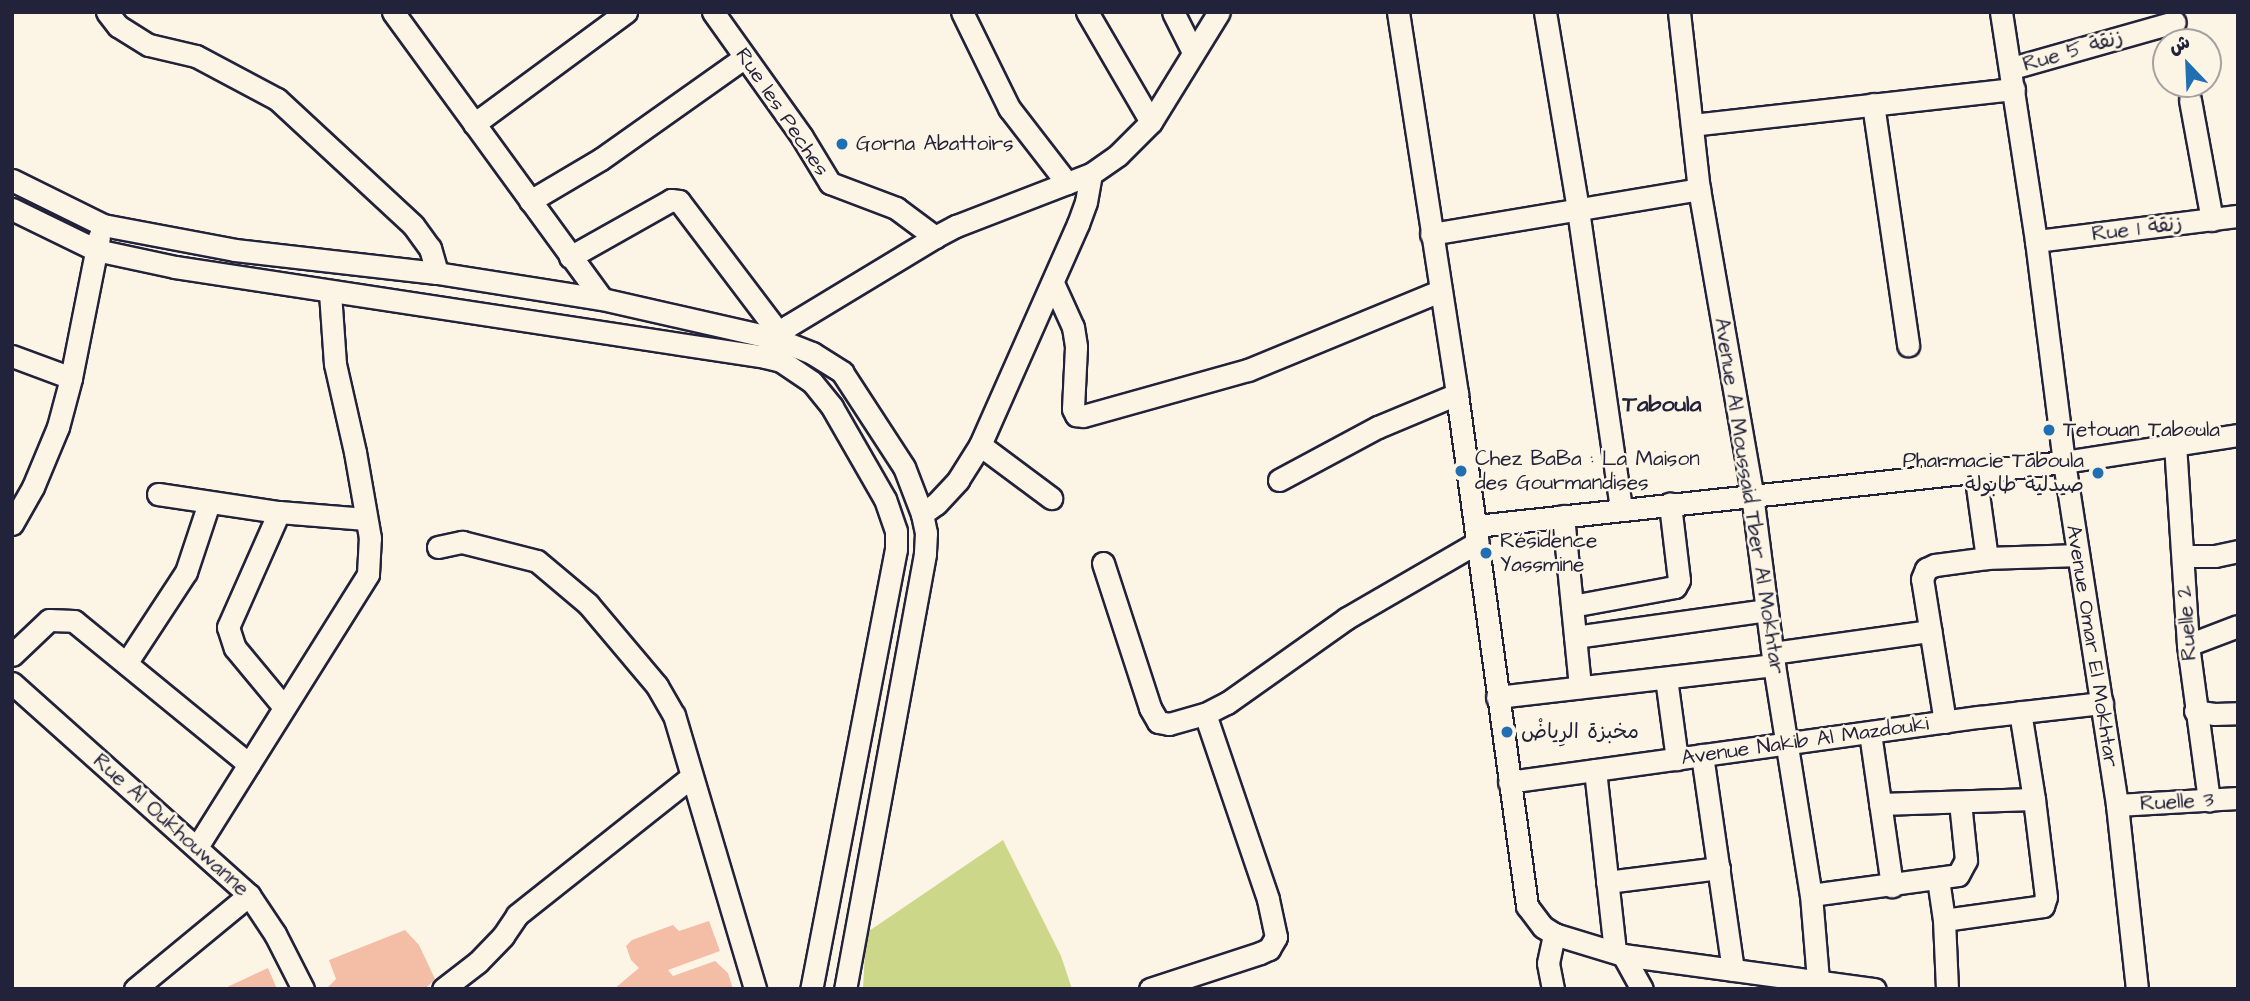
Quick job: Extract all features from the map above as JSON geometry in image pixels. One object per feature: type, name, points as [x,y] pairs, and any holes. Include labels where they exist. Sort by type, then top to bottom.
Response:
[{"type":"street","points":[[107,12],[118,26],[149,45],[195,56],[277,99],[413,225],[430,248],[437,273]]},
{"type":"street","points":[[393,12],[602,299]]},
{"type":"street","points":[[474,124],[626,12]]},
{"type":"street","name":"Rue les Peches","points":[[713,12],[831,183],[896,208],[935,237]]},
{"type":"street","points":[[962,12],[1009,108],[1067,183]]},
{"type":"street","points":[[1087,12],[1151,122]]},
{"type":"street","points":[[1173,12],[1193,52]]},
{"type":"street","points":[[12,209],[96,250],[189,270],[330,292],[773,342],[935,237],[956,226],[1091,174],[1126,148],[1151,122],[1219,12]]},
{"type":"street","points":[[1398,12],[1477,534],[1524,895],[1535,918],[1554,934],[1619,954],[1875,989]]},
{"type":"street","points":[[1545,12],[1578,209],[1621,509]]},
{"type":"street","name":"Avenue Al Moussaid Tber Al Mokhtar","points":[[1679,12],[1699,189],[1752,494],[1787,743],[1828,984]]},
{"type":"street","name":"Avenue Omar El Mokhtar","points":[[2001,12],[2036,241],[2064,462],[2117,805],[2137,989]]},
{"type":"street","name":"Rue 5 زنقة","points":[[1692,125],[1873,104],[2013,79],[2175,22]]},
{"type":"street","points":[[530,201],[611,152],[745,57]]},
{"type":"street","points":[[2190,100],[2212,220]]},
{"type":"street","points":[[1873,104],[1908,345]]},
{"type":"street","points":[[922,514],[936,504],[958,480],[980,445],[1053,283],[1086,202],[1091,174]]},
{"type":"street","points":[[12,180],[103,225],[235,250],[437,273],[602,299],[812,353],[842,372],[904,467],[922,514],[925,554],[845,989]]},
{"type":"street","points":[[1431,234],[1699,189]]},
{"type":"street","points":[[570,257],[671,200],[679,201],[773,342],[822,394],[885,499],[896,531],[896,549],[811,989]]},
{"type":"street","name":"Rue 1 زنقة","points":[[2036,241],[2238,216]]},
{"type":"street","points":[[12,524],[45,461],[71,378],[103,225]]},
{"type":"street","points":[[1053,283],[1073,327],[1076,347],[1073,409],[1076,415],[1083,416],[1248,370],[1440,291]]},
{"type":"street","points":[[197,847],[368,574],[371,554],[335,364],[330,292]]},
{"type":"street","points":[[12,356],[71,378]]},
{"type":"street","points":[[1279,480],[1378,427],[1457,394]]},
{"type":"street","points":[[1103,563],[1153,716],[1162,724],[1169,724],[1205,714],[1477,534],[1563,516],[2064,462],[2238,435]]},
{"type":"street","name":"Ruelle 2","points":[[2175,444],[2188,645],[2209,801]]},
{"type":"street","points":[[980,445],[1051,498]]},
{"type":"street","points":[[1975,472],[1987,558]]},
{"type":"street","points":[[159,494],[279,512],[366,519]]},
{"type":"street","points":[[127,663],[179,585],[192,558],[209,503]]},
{"type":"street","points":[[1572,607],[1675,587],[1679,580],[1670,503]]},
{"type":"street","points":[[279,512],[228,627],[235,648],[284,707]]},
{"type":"street","points":[[1563,516],[1580,687]]},
{"type":"street","points":[[438,547],[456,542],[484,546],[537,561],[588,604],[657,686],[674,715],[755,989]]},
{"type":"street","points":[[2183,556],[2215,556],[2238,551]]},
{"type":"street","points":[[1945,722],[1922,579],[1926,569],[1987,558],[2078,555]]},
{"type":"street","points":[[1575,637],[1767,610]]},
{"type":"street","points":[[12,655],[37,628],[49,620],[64,618],[83,626],[248,764]]},
{"type":"street","points":[[2188,645],[2238,626]]},
{"type":"street","points":[[1497,697],[1666,678],[1930,631]]},
{"type":"street","points":[[1666,678],[1677,759]]},
{"type":"street","name":"Rue Al Oukhouwanne","points":[[12,683],[249,895],[275,934],[303,989]]},
{"type":"street","name":"Avenue Nakib Al Mazdouki","points":[[1509,782],[2102,703]]},
{"type":"street","points":[[2195,711],[2214,715],[2238,713]]},
{"type":"street","points":[[1944,920],[2043,906],[2046,897],[2020,712]]},
{"type":"street","points":[[1150,989],[1261,953],[1274,944],[1276,937],[1268,899],[1205,714]]},
{"type":"street","points":[[1870,733],[1892,886]]},
{"type":"street","points":[[1702,755],[1733,970]]},
{"type":"street","points":[[1595,770],[1607,882],[1619,954],[1642,989]]},
{"type":"street","points":[[443,989],[478,962],[503,936],[517,915],[691,777]]},
{"type":"street","name":"Ruelle 3","points":[[2117,805],[2238,798]]},
{"type":"street","points":[[1880,804],[2034,799]]},
{"type":"street","points":[[1811,895],[1958,875],[1965,866],[1960,802]]},
{"type":"street","points":[[1607,882],[1718,868]]},
{"type":"street","points":[[1938,879],[1944,920],[1947,989]]},
{"type":"street","points":[[135,989],[249,895]]},
{"type":"street","points":[[1553,989],[1548,963],[1554,934]]},
{"type":"green space","points":[[1003,840],[1061,956],[1072,989],[863,989],[866,933]]},
{"type":"building","points":[[709,921],[720,951],[668,970],[673,976],[715,961],[728,973],[733,989],[614,989],[639,968],[631,960],[626,946],[632,940],[673,925],[679,931]]},
{"type":"building","points":[[405,930],[419,945],[435,979],[425,989],[326,989],[336,979],[329,960]]},
{"type":"building","points":[[268,968],[277,989],[223,989]]},
{"type":"place","name":"Gorna Abattoirs","points":[[842,144]]},
{"type":"place","name":"Tetouan Taboula","points":[[2049,430]]},
{"type":"place","name":"Chez BaBa : La Maison des Gourmandises","points":[[1461,471]]},
{"type":"place","name":"Pharmacie Taboula صيدلية طابولة","points":[[2098,473]]},
{"type":"place","name":"Résidence Yassmine","points":[[1486,553]]},
{"type":"place","name":"مخبزة الرِياضْ","points":[[1507,732]]},
{"type":"district","name":"Taboula","points":[[1662,404]]}]
